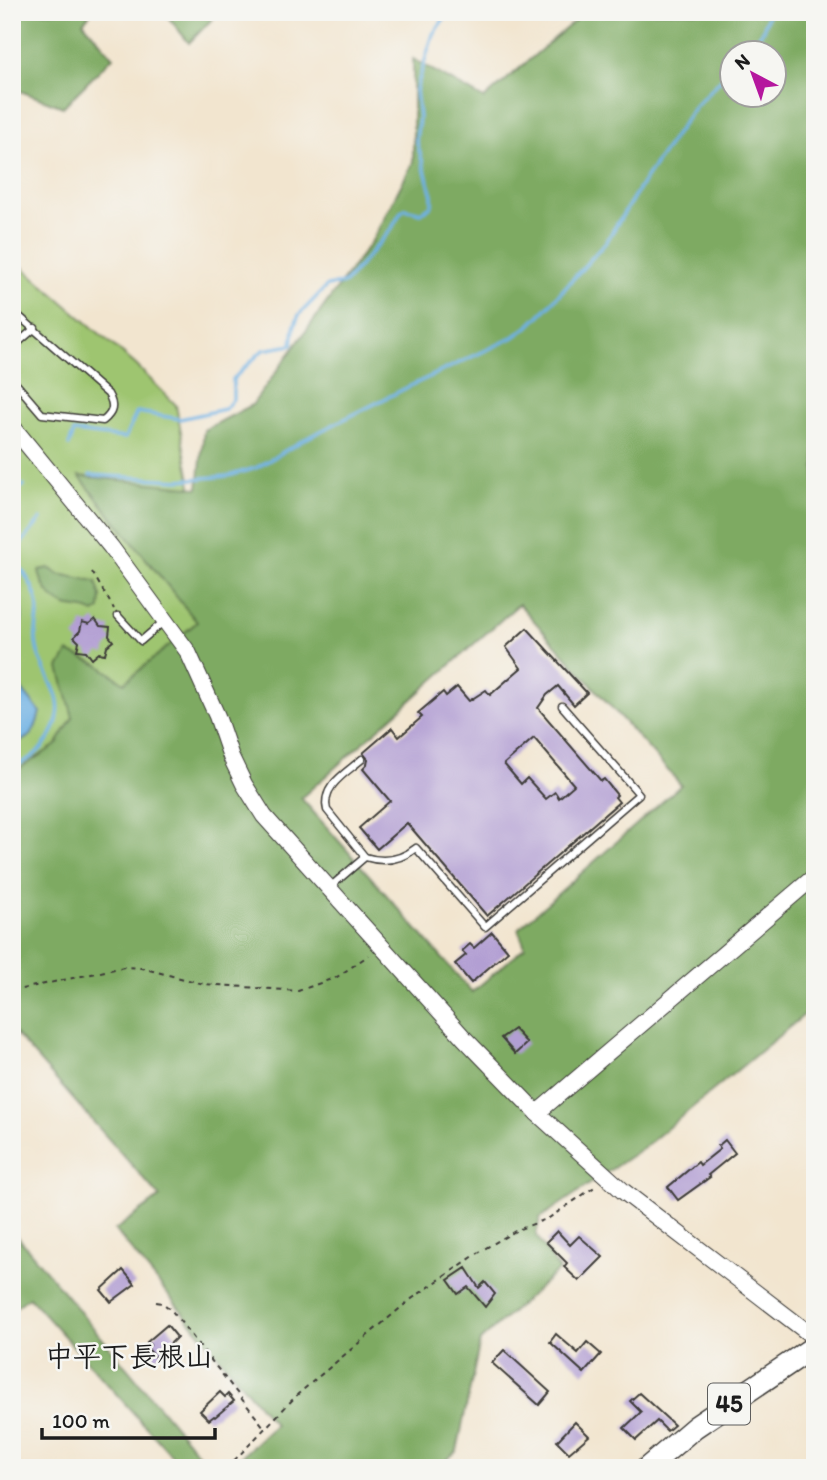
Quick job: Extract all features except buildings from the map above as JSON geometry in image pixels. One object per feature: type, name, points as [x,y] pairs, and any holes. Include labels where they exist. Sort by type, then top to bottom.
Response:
[{"type":"highway","name":"45","points":[[647,1468],[695,1427],[815,1346]]},
{"type":"street","points":[[13,428],[111,547],[188,652],[244,785],[264,816],[464,1038],[537,1113],[607,1177],[815,1338]]},
{"type":"street","points":[[537,1113],[815,876]]},
{"type":"lane","points":[[12,310],[108,394],[113,402],[113,410],[103,421],[42,414],[12,379]]},
{"type":"lane","points":[[12,348],[35,328]]},
{"type":"lane","points":[[118,616],[141,641],[165,621]]},
{"type":"lane","points":[[362,759],[331,786],[325,803],[327,810],[365,857],[376,861],[390,860],[405,857],[416,848],[485,927],[639,794],[562,706]]},
{"type":"lane","points":[[329,888],[365,857]]},
{"type":"path","points":[[92,572],[118,616]]},
{"type":"path","points":[[12,991],[124,967],[141,968],[204,984],[298,991],[337,977],[381,947]]},
{"type":"path","points":[[227,1468],[298,1394],[410,1300],[443,1275],[517,1230],[549,1218],[607,1177]]},
{"type":"path","points":[[156,1302],[163,1303],[172,1311],[265,1427]]},
{"type":"green space","points":[[12,12],[92,12],[83,22],[113,57],[63,107],[12,88]]},
{"type":"green space","points":[[164,12],[219,12],[189,43]]},
{"type":"green space","points":[[585,12],[815,12],[815,1006],[647,1145],[540,1218],[536,1235],[559,1270],[480,1341],[457,1451],[437,1468],[229,1468],[275,1425],[115,1230],[160,1197],[12,1030],[12,773],[56,745],[73,717],[59,668],[68,652],[99,665],[124,683],[197,622],[79,476],[198,488],[204,430],[252,405],[373,239],[413,162],[413,59],[484,99]],"holes":[[[519,604],[681,785],[518,929],[525,947],[472,992],[301,798]]]},
{"type":"green space","points":[[12,258],[136,365],[176,405],[196,512],[225,621],[12,791]]},
{"type":"green space","points":[[49,568],[58,574],[96,581],[101,597],[100,609],[94,613],[83,608],[66,606],[56,600],[48,592],[40,576],[39,570]]},
{"type":"green space","points":[[12,1230],[210,1468],[183,1468],[29,1297],[12,1310]]},
{"type":"water","points":[[12,591],[21,604],[22,619],[16,642],[16,682],[40,712],[32,734],[12,744]]},
{"type":"waterway","points":[[69,445],[74,432],[125,438],[137,412],[180,419],[225,409],[233,399],[233,379],[263,350],[292,345],[294,327],[299,315],[327,286],[345,283],[392,228],[401,212],[405,209],[421,213],[432,205],[432,195],[416,139],[419,118],[416,90],[433,34],[449,12]]},
{"type":"waterway","points":[[758,38],[769,12]]},
{"type":"waterway","points":[[90,475],[179,480],[228,476],[256,468],[305,439],[512,338],[545,310],[606,242],[695,106],[718,82]]},
{"type":"waterway","points":[[12,494],[24,485]]},
{"type":"waterway","points":[[12,766],[32,757],[41,749],[54,730],[59,708],[37,649],[36,597],[16,561],[19,546],[41,519]]},
{"type":"district","name":"中平下長根山","points":[[129,1356]]}]
